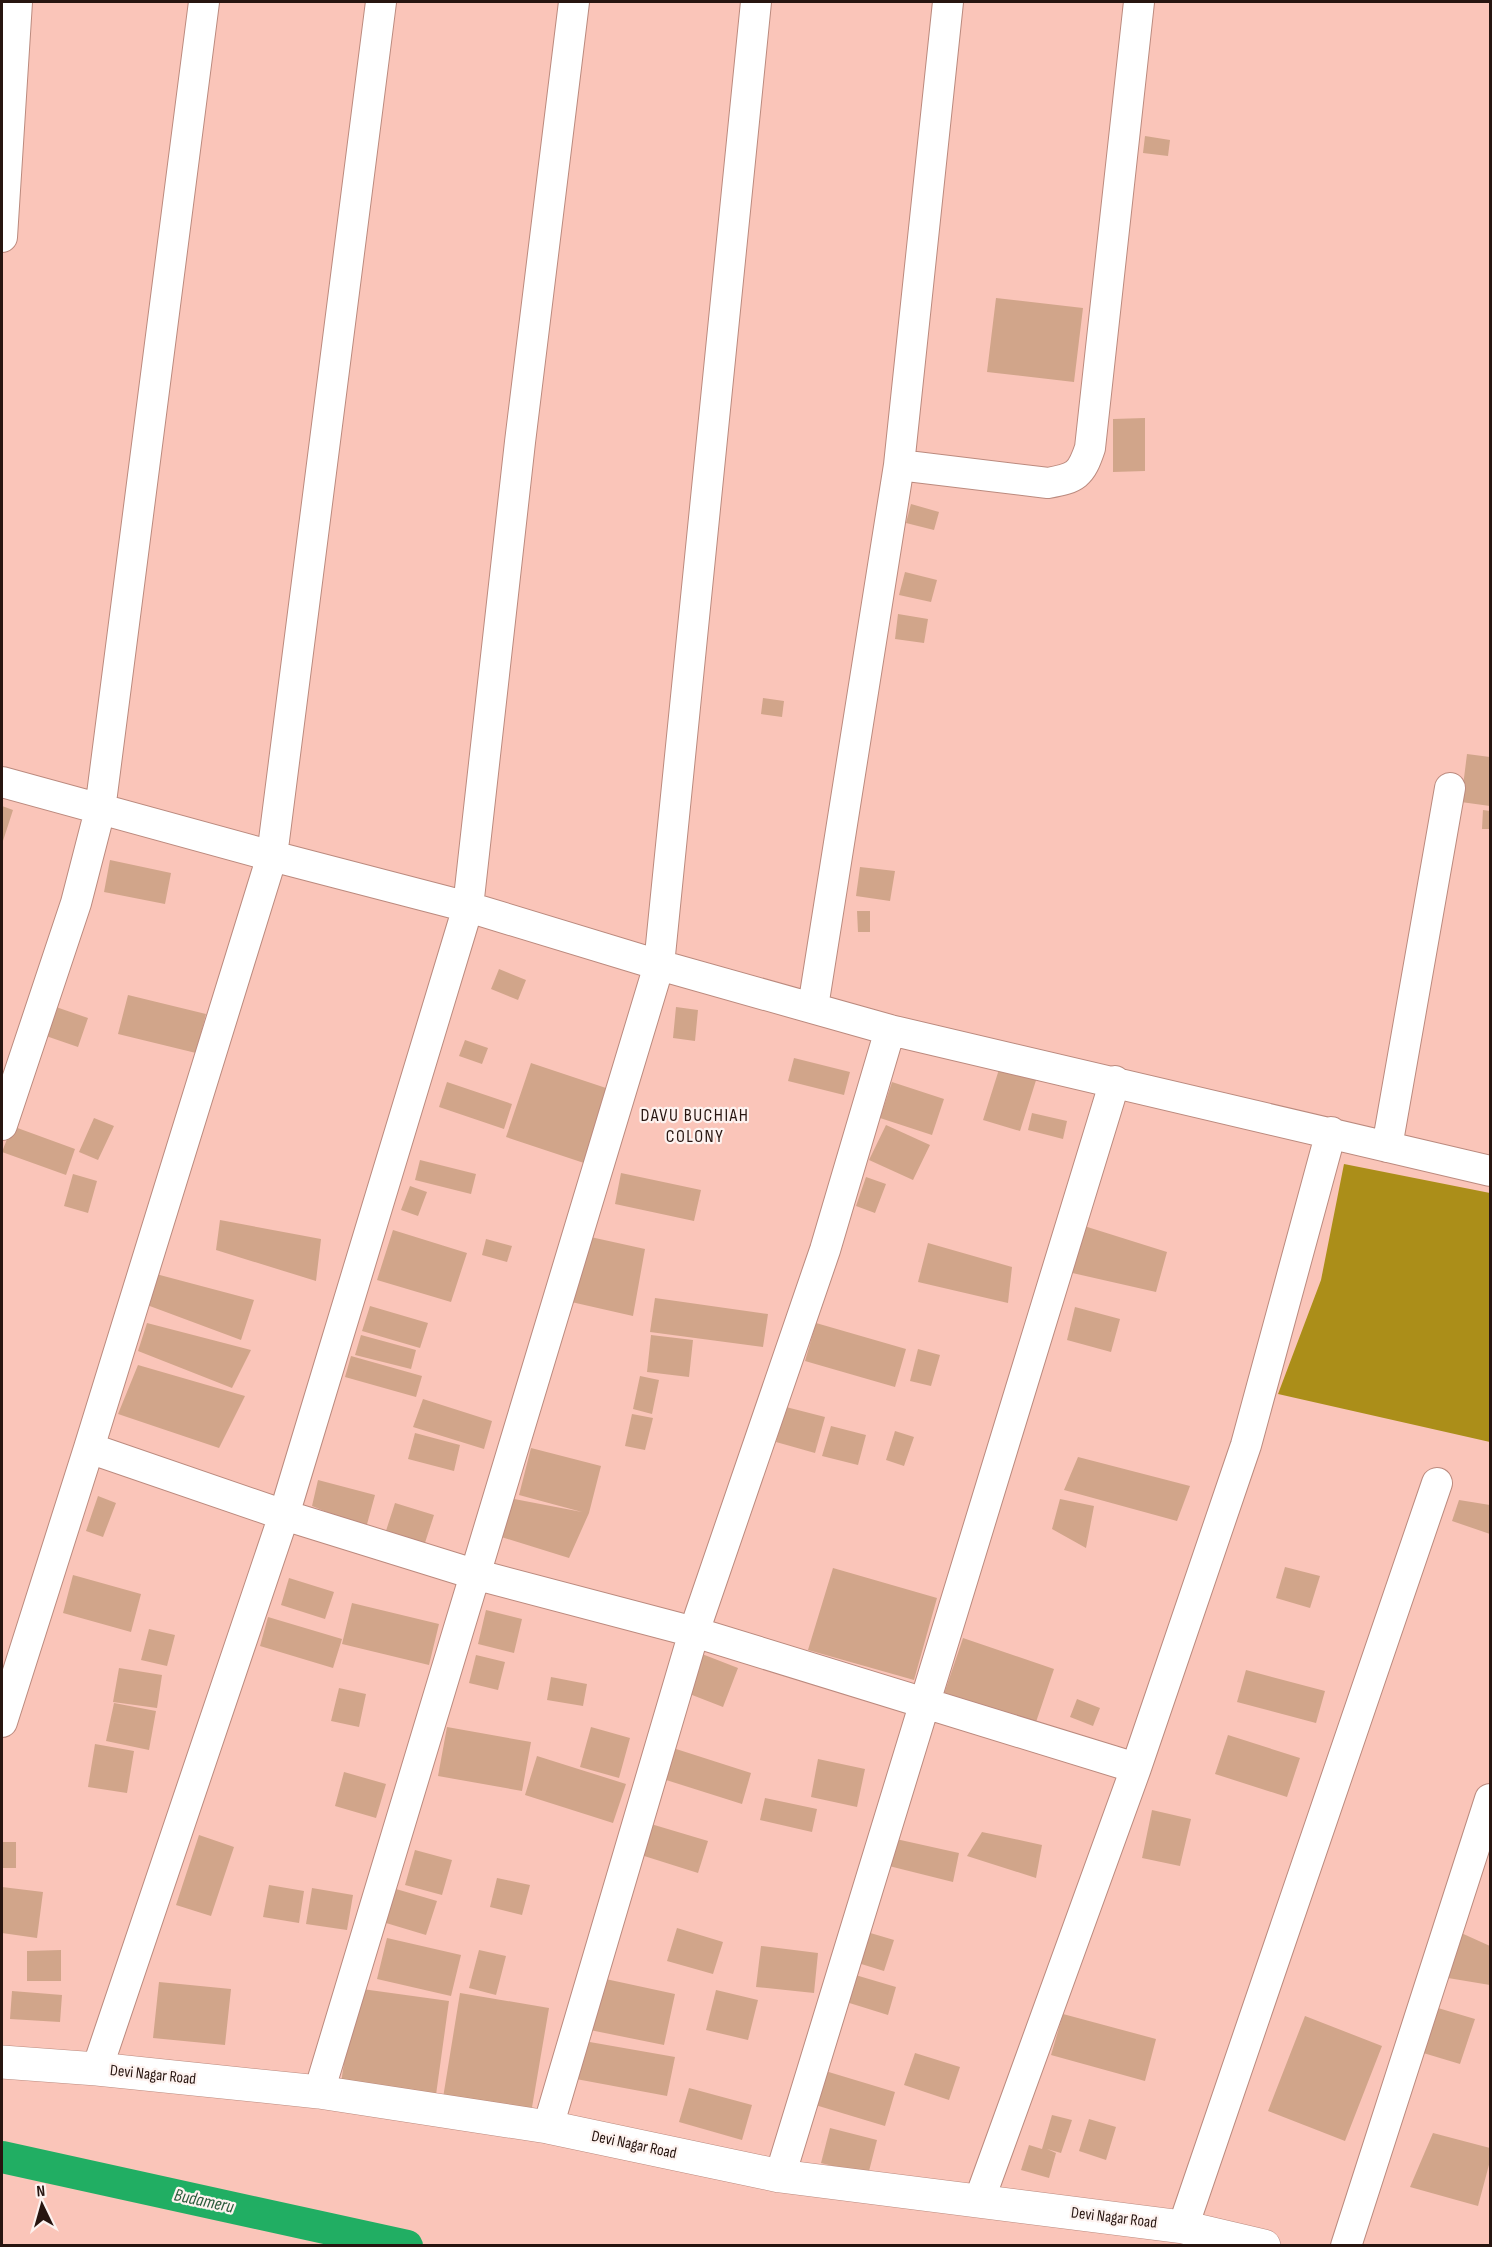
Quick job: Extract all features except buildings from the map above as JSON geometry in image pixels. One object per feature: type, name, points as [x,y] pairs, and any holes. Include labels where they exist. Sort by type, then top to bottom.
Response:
[{"type":"street","points":[[2,237],[16,2]]},
{"type":"street","points":[[2,1125],[76,903],[100,810],[204,2]]},
{"type":"street","points":[[2,1722],[272,856],[381,2]]},
{"type":"street","points":[[97,2069],[284,1515],[468,907],[520,442],[574,2]]},
{"type":"street","points":[[319,2092],[659,965],[756,2]]},
{"type":"street","points":[[813,1007],[899,465],[948,2]]},
{"type":"street","points":[[899,465],[1048,483],[1069,479],[1082,470],[1090,448],[1139,2]]},
{"type":"street","points":[[2,782],[468,907],[659,965],[890,1030],[1491,1171]]},
{"type":"street","points":[[1388,1147],[1450,788]]},
{"type":"street","points":[[548,2127],[694,1632],[825,1250],[890,1030]]},
{"type":"street","points":[[780,2176],[1115,1082]]},
{"type":"street","points":[[979,2201],[1136,1768],[1246,1445],[1331,1132]]},
{"type":"street","points":[[89,1449],[284,1515],[474,1574],[694,1632],[1136,1768]]},
{"type":"street","points":[[1184,2227],[1437,1483]]},
{"type":"street","points":[[1346,2246],[1491,1799]]},
{"type":"street","name":"Devi Nagar Road","points":[[2,2062],[97,2069],[319,2092],[548,2127],[780,2176],[1184,2227],[1264,2246]]},
{"type":"shaded area","points":[[1344,1164],[1490,1193],[1490,1442],[1278,1394],[1321,1280]]},
{"type":"waterway","name":"Budameru","points":[[2,2157],[407,2246]]},
{"type":"district","name":"DAVU BUCHIAH COLONY","points":[[695,1125]]}]
